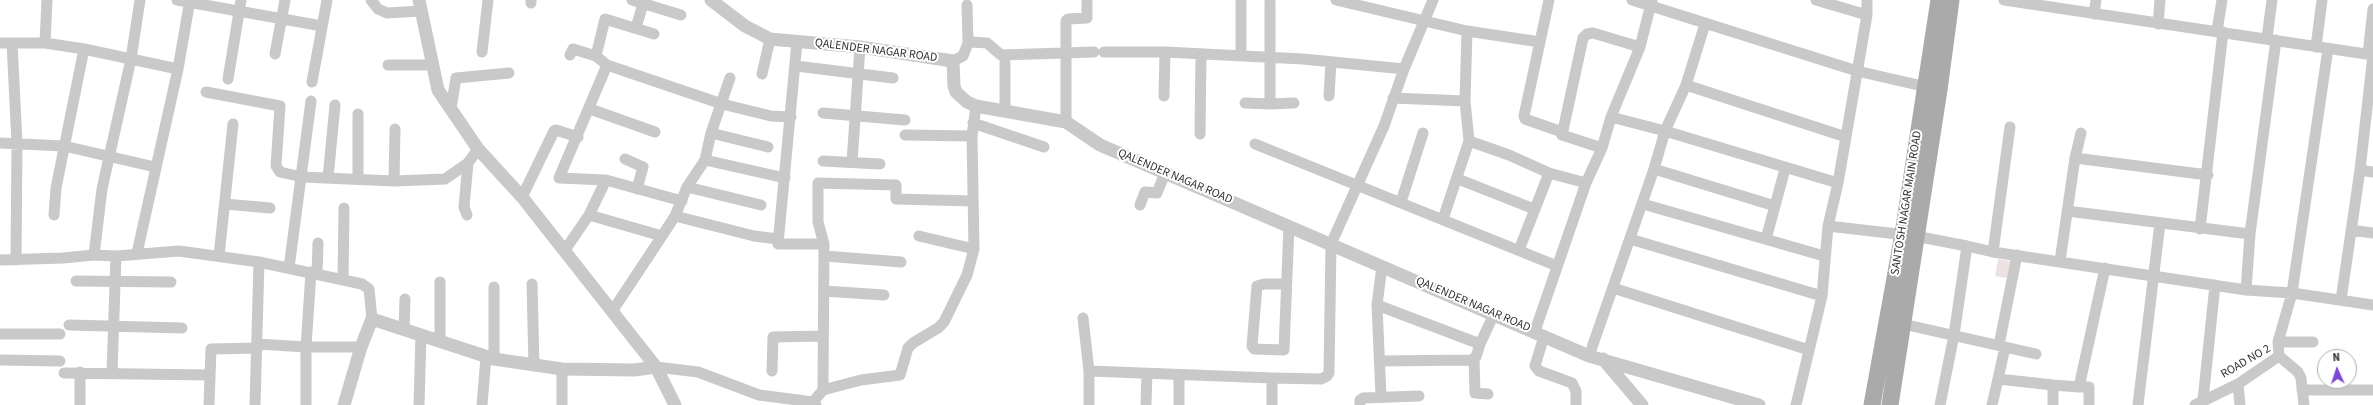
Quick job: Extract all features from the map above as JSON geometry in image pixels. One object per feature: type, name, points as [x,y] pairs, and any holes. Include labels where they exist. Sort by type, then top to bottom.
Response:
[{"type":"main road","name":"SANTOSH NAGAR MAIN ROAD","points":[[1932,89],[1939,0]]},
{"type":"main road","name":"SANTOSH NAGAR MAIN ROAD","points":[[1872,405],[1909,235],[1932,89],[1951,0]]},
{"type":"main road","name":"SANTOSH NAGAR MAIN ROAD","points":[[1890,405],[1903,324],[1909,235]]},
{"type":"street","points":[[45,44],[47,0]]},
{"type":"street","points":[[177,0],[322,26]]},
{"type":"street","points":[[228,79],[241,0]]},
{"type":"street","points":[[274,54],[285,0]]},
{"type":"street","points":[[312,82],[326,0]]},
{"type":"street","points":[[371,0],[378,9],[387,13],[420,6],[438,90],[478,149],[522,197],[613,310],[656,367],[675,405]]},
{"type":"street","points":[[482,52],[488,0]]},
{"type":"street","points":[[632,0],[644,2],[681,15]]},
{"type":"street","name":"QALENDER NAGAR ROAD","points":[[711,0],[745,26],[770,39],[860,47],[953,61],[954,86],[956,92],[967,102],[976,106],[1066,122],[1100,145],[1539,333],[1589,356],[1759,405]]},
{"type":"street","points":[[1066,122],[1067,20],[1087,18],[1087,0]]},
{"type":"street","points":[[1336,0],[1467,31],[1540,42]]},
{"type":"street","points":[[1089,371],[1272,378],[1321,378],[1328,375],[1332,244],[1433,0]]},
{"type":"street","points":[[1549,0],[1524,116],[1525,119],[1562,132],[1566,138],[1602,148]]},
{"type":"street","points":[[1632,0],[1651,3],[1705,24],[1857,71],[1932,89]]},
{"type":"street","points":[[1816,0],[1867,15]]},
{"type":"street","points":[[1796,405],[1822,296],[1824,256],[1828,226],[1838,183],[1846,137],[1867,15],[1867,0]]},
{"type":"street","points":[[2004,0],[2031,2],[2158,24],[2220,31],[2373,55],[2370,106],[2341,300]]},
{"type":"street","points":[[2094,14],[2096,0]]},
{"type":"street","points":[[2158,24],[2160,0]]},
{"type":"street","points":[[2200,229],[2208,175],[2222,0]]},
{"type":"street","points":[[2246,290],[2250,234],[2272,39],[2272,0]]},
{"type":"street","points":[[2316,47],[2322,0]]},
{"type":"street","points":[[94,255],[102,189],[131,59],[137,1]]},
{"type":"street","points":[[137,253],[178,69],[189,1]]},
{"type":"street","points":[[1241,1],[1241,56]]},
{"type":"street","points":[[636,28],[644,2]]},
{"type":"street","points":[[1270,2],[1270,104]]},
{"type":"street","points":[[1576,405],[1576,390],[1572,383],[1539,371],[1535,366],[1539,333],[1557,266],[1586,183],[1602,148],[1611,117],[1640,47],[1651,3]]},
{"type":"street","points":[[953,61],[963,56],[968,43],[968,5]]},
{"type":"street","points":[[2368,54],[2373,9]]},
{"type":"street","points":[[596,56],[605,19],[654,34]]},
{"type":"street","points":[[1589,356],[1643,204],[1665,131],[1686,85],[1705,24]]},
{"type":"street","points":[[1443,219],[1458,179],[1469,141],[1466,102],[1467,31]]},
{"type":"street","points":[[1562,132],[1585,35],[1593,32],[1640,47]]},
{"type":"street","points":[[762,74],[770,39]]},
{"type":"street","points":[[797,42],[796,66],[778,244],[824,244]]},
{"type":"street","points":[[0,43],[45,44],[84,49],[178,69]]},
{"type":"street","points":[[12,43],[17,143],[16,260]]},
{"type":"street","points":[[968,43],[987,43],[1001,55],[1099,52],[1165,52],[1330,62],[1404,69]]},
{"type":"street","points":[[852,162],[860,47]]},
{"type":"street","points":[[54,215],[56,188],[84,49]]},
{"type":"street","points":[[570,55],[573,49],[596,56],[607,65],[722,104],[771,116],[791,117]]},
{"type":"street","points":[[2279,356],[2278,342],[2292,294],[2328,49]]},
{"type":"street","points":[[1164,96],[1165,52]]},
{"type":"street","points":[[1200,134],[1201,54]]},
{"type":"street","points":[[1329,96],[1330,62]]},
{"type":"street","points":[[1005,64],[1005,112]]},
{"type":"street","points":[[388,65],[433,65]]},
{"type":"street","points":[[607,65],[590,109],[559,178],[606,180],[682,201]]},
{"type":"street","points":[[796,66],[893,78]]},
{"type":"street","points":[[451,108],[456,78],[509,73]]},
{"type":"street","points":[[613,310],[662,236],[682,201],[687,187],[705,160],[711,133],[730,78]]},
{"type":"street","points":[[1686,85],[1846,137]]},
{"type":"street","points":[[206,92],[280,106],[276,166],[280,172],[302,177],[394,181],[445,179],[468,163],[478,149]]},
{"type":"street","points":[[1393,98],[1466,102]]},
{"type":"street","points":[[289,268],[299,185],[302,177],[310,101]]},
{"type":"street","points":[[1245,103],[1294,104]]},
{"type":"street","points":[[328,178],[335,105]]},
{"type":"street","points":[[823,390],[861,380],[898,376],[902,374],[908,348],[913,343],[938,328],[944,322],[967,275],[974,249],[972,136],[976,106]]},
{"type":"street","points":[[590,109],[655,132]]},
{"type":"street","points":[[823,113],[905,120]]},
{"type":"street","points":[[358,114],[358,179]]},
{"type":"street","points":[[1611,117],[1665,131],[1838,183]]},
{"type":"street","points":[[973,123],[1044,147]]},
{"type":"street","points":[[219,256],[233,124]]},
{"type":"street","points":[[1993,252],[2010,127]]},
{"type":"street","points":[[394,181],[395,129]]},
{"type":"street","points":[[522,197],[554,131],[556,130],[578,137]]},
{"type":"street","points":[[711,133],[768,146]]},
{"type":"street","points":[[1401,202],[1423,133]]},
{"type":"street","points":[[2060,261],[2075,158],[2081,133]]},
{"type":"street","points":[[905,135],[972,136]]},
{"type":"street","points":[[1469,141],[1509,155],[1549,172],[1586,183]]},
{"type":"street","points":[[0,143],[64,146],[109,158],[155,167]]},
{"type":"street","points":[[1255,144],[1358,184],[1557,266]]},
{"type":"street","points":[[2075,158],[2208,175]]},
{"type":"street","points":[[625,160],[643,167],[637,189]]},
{"type":"street","points":[[705,160],[785,178]]},
{"type":"street","points":[[823,161],[880,164]]},
{"type":"street","points":[[467,215],[464,207],[468,163]]},
{"type":"street","points":[[1766,239],[1785,168]]},
{"type":"street","points":[[1654,170],[1775,206]]},
{"type":"street","points":[[2360,170],[2373,172]]},
{"type":"street","points":[[1519,250],[1549,172]]},
{"type":"street","points":[[1140,205],[1145,192],[1157,193],[1165,173]]},
{"type":"street","points":[[1458,179],[1534,209]]},
{"type":"street","points":[[565,250],[589,215],[606,180]]},
{"type":"street","points":[[372,319],[490,358],[562,369],[634,370],[656,367],[698,372],[759,394],[815,404],[823,390],[825,256],[824,244],[818,222],[818,183],[896,185],[896,199],[972,201]]},
{"type":"street","points":[[687,187],[761,205]]},
{"type":"street","points":[[225,204],[270,208]]},
{"type":"street","points":[[1643,204],[1824,256]]},
{"type":"street","points":[[343,280],[344,208]]},
{"type":"street","points":[[2067,211],[2200,229],[2250,234]]},
{"type":"street","points":[[589,215],[662,236]]},
{"type":"street","points":[[674,216],[754,236],[778,239]]},
{"type":"street","points":[[2138,405],[2155,277],[2160,223]]},
{"type":"street","points":[[1286,284],[1264,284],[1257,286],[1252,346],[1254,348],[1284,350],[1289,226]]},
{"type":"street","points":[[1828,226],[1909,235],[1993,252],[2017,254],[2155,277],[2246,290],[2292,294],[2373,305]]},
{"type":"street","points":[[2351,230],[2373,233]]},
{"type":"street","points":[[919,236],[974,249]]},
{"type":"street","points":[[1630,239],[1822,296]]},
{"type":"street","points":[[306,405],[306,347],[318,243]]},
{"type":"street","points":[[1940,405],[1954,335],[1967,246]]},
{"type":"street","points":[[0,260],[94,255],[116,256],[137,253],[179,251],[259,262],[362,284],[369,289],[372,319],[361,347],[344,405]]},
{"type":"street","points":[[1992,405],[1998,379],[2017,254]]},
{"type":"street","points":[[112,373],[116,256]]},
{"type":"street","points":[[825,256],[901,262]]},
{"type":"street","points":[[255,405],[258,346],[259,262]]},
{"type":"street","points":[[1381,396],[1378,305],[1382,266]]},
{"type":"street","points":[[2079,387],[2105,268]]},
{"type":"street","points":[[76,281],[171,282]]},
{"type":"street","points":[[440,282],[440,341]]},
{"type":"street","points":[[532,284],[534,365]]},
{"type":"street","points":[[2199,402],[2215,285]]},
{"type":"street","points":[[482,405],[490,358],[494,287]]},
{"type":"street","points":[[1613,288],[1809,350]]},
{"type":"street","points":[[824,291],[884,295]]},
{"type":"street","points":[[404,329],[405,299]]},
{"type":"street","points":[[1378,305],[1480,344]]},
{"type":"street","points":[[1488,394],[1475,393],[1474,359],[1494,314]]},
{"type":"street","points":[[1083,318],[1089,371],[1089,405]]},
{"type":"street","points":[[69,325],[114,324],[182,328]]},
{"type":"street","points":[[1903,324],[2036,354]]},
{"type":"street","points":[[0,334],[60,334]]},
{"type":"street","points":[[419,405],[421,334]]},
{"type":"street","points":[[772,371],[773,337],[823,336]]},
{"type":"street","points":[[2278,342],[2313,342]]},
{"type":"street","points":[[209,405],[211,348],[258,346],[361,347]]},
{"type":"street","name":"ROAD NO 2","points":[[2199,402],[2238,384],[2279,356],[2298,372],[2304,405]]},
{"type":"street","points":[[1380,362],[1474,359]]},
{"type":"street","points":[[1603,359],[1642,405]]},
{"type":"street","points":[[0,360],[60,361]]},
{"type":"street","points":[[562,369],[562,405]]},
{"type":"street","points":[[64,373],[80,372],[210,375]]},
{"type":"street","points":[[80,372],[80,405]]},
{"type":"street","points":[[1146,405],[1147,374]]},
{"type":"street","points":[[1178,405],[1179,375]]},
{"type":"street","points":[[1272,378],[1272,405]]},
{"type":"street","points":[[1998,379],[2089,387],[2089,405]]},
{"type":"street","points":[[2238,384],[2240,405]]},
{"type":"street","points":[[2053,385],[2053,405]]},
{"type":"street","points":[[2302,390],[2373,390]]},
{"type":"street","points":[[1360,405],[1360,400],[1363,398],[1381,396],[1420,396]]},
{"type":"shaded area","points":[[1998,259],[2010,261],[2007,278],[1995,276]]}]
